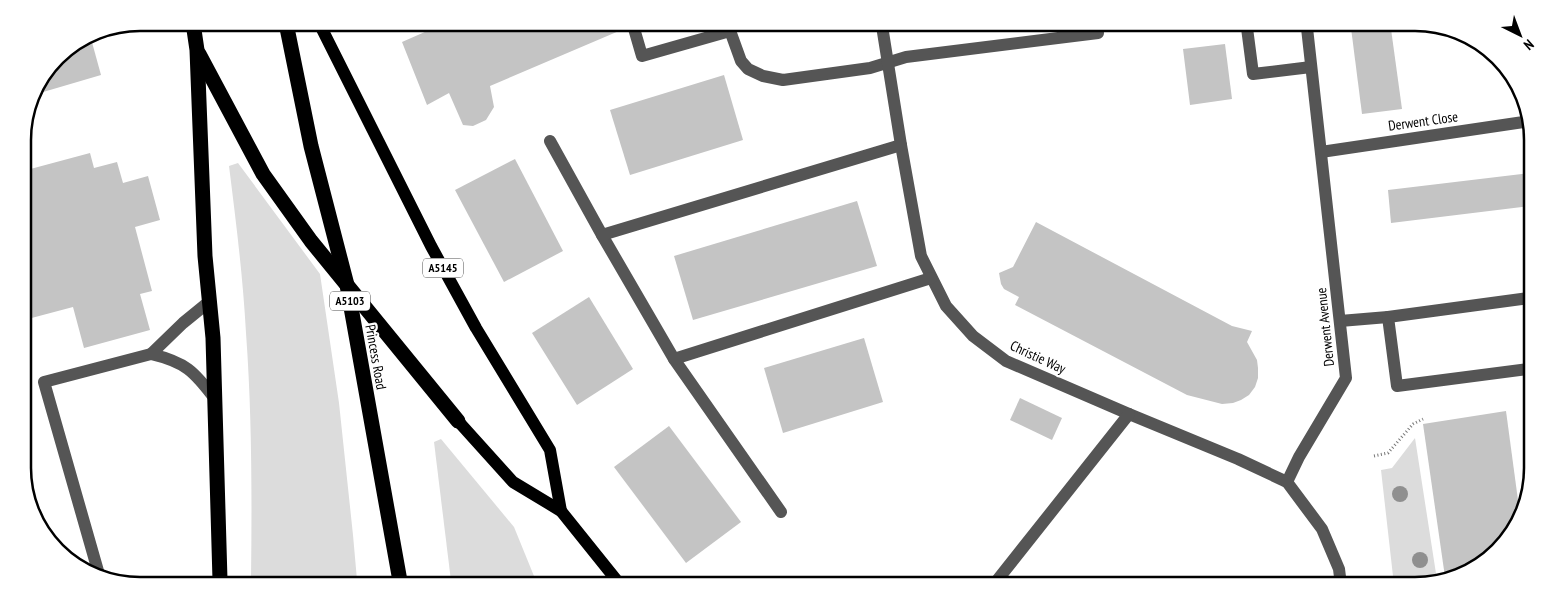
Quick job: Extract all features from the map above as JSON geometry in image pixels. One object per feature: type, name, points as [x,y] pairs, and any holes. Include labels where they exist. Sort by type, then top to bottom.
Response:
[{"type":"highway","name":"A5103","points":[[194,31],[197,50],[205,256],[213,338],[220,577]]},
{"type":"highway","name":"Princess Road","points":[[288,31],[311,146],[347,285],[399,577]]},
{"type":"highway","name":"A5103","points":[[197,50],[263,174],[311,241],[458,421]]},
{"type":"main road","name":"A5145","points":[[323,31],[431,246],[476,328],[550,450],[561,511]]},
{"type":"main road","name":"A5145","points":[[458,421],[513,482],[561,511],[614,577]]},
{"type":"street","points":[[635,31],[642,56],[720,31]]},
{"type":"street","points":[[730,31],[741,61],[748,69],[763,76],[783,80],[870,68],[906,57],[1098,33]]},
{"type":"street","name":"Christie Way","points":[[883,31],[921,256],[946,306],[967,330],[1006,360],[1238,459],[1287,482]]},
{"type":"street","points":[[1247,31],[1253,74],[1311,66]]},
{"type":"street","name":"Derwent Avenue","points":[[1287,482],[1299,457],[1346,378],[1307,31]]},
{"type":"street","name":"Derwent Close","points":[[1321,152],[1522,122]]},
{"type":"street","points":[[550,141],[674,359],[780,512]]},
{"type":"street","points":[[602,235],[901,145]]},
{"type":"street","points":[[674,359],[931,278]]},
{"type":"street","points":[[1340,322],[1524,299]]},
{"type":"street","points":[[97,567],[44,382],[150,354],[210,301]]},
{"type":"street","points":[[1388,317],[1397,386],[1524,369]]},
{"type":"street","points":[[150,354],[184,365],[201,380],[215,398]]},
{"type":"street","points":[[1000,577],[1129,414]]},
{"type":"street","points":[[1287,482],[1322,529],[1339,569],[1340,577]]},
{"type":"path","points":[[1374,456],[1388,453],[1413,424],[1422,419]]},
{"type":"shaded area","points":[[238,163],[320,274],[339,403],[357,577],[251,577],[251,456],[248,364],[241,270],[229,166]]},
{"type":"shaded area","points":[[1415,438],[1436,575],[1393,577],[1381,470],[1392,468]]},
{"type":"shaded area","points":[[441,439],[514,527],[534,577],[451,577],[434,442]]},
{"type":"building","points":[[427,31],[619,31],[490,86],[494,107],[486,120],[473,126],[463,125],[449,93],[427,105],[402,42]]},
{"type":"building","points":[[1351,31],[1391,31],[1402,109],[1362,114]]},
{"type":"building","points":[[92,43],[101,75],[43,92],[58,68],[68,58]]},
{"type":"building","points":[[1225,44],[1232,99],[1190,105],[1183,49]]},
{"type":"building","points":[[724,75],[743,140],[630,175],[610,110]]},
{"type":"building","points":[[90,153],[94,168],[117,162],[123,183],[148,176],[160,220],[135,227],[152,291],[140,294],[150,330],[84,348],[73,307],[31,318],[31,169]]},
{"type":"building","points":[[515,159],[563,251],[504,282],[455,190]]},
{"type":"building","points":[[1524,174],[1524,207],[1391,223],[1388,190]]},
{"type":"building","points":[[857,201],[877,266],[693,320],[674,256]]},
{"type":"building","points":[[1036,222],[1232,326],[1252,331],[1247,342],[1257,360],[1258,378],[1255,387],[1249,395],[1233,403],[1222,404],[1187,395],[1015,305],[1019,297],[1004,289],[999,273],[1013,267]]},
{"type":"building","points":[[589,297],[633,369],[577,405],[532,333]]},
{"type":"building","points":[[864,338],[883,402],[783,433],[764,368]]},
{"type":"building","points":[[1020,398],[1062,418],[1052,440],[1010,420]]},
{"type":"building","points":[[1506,411],[1518,503],[1505,528],[1487,550],[1469,562],[1444,573],[1423,424]]},
{"type":"building","points":[[669,426],[741,522],[686,563],[614,467]]}]
